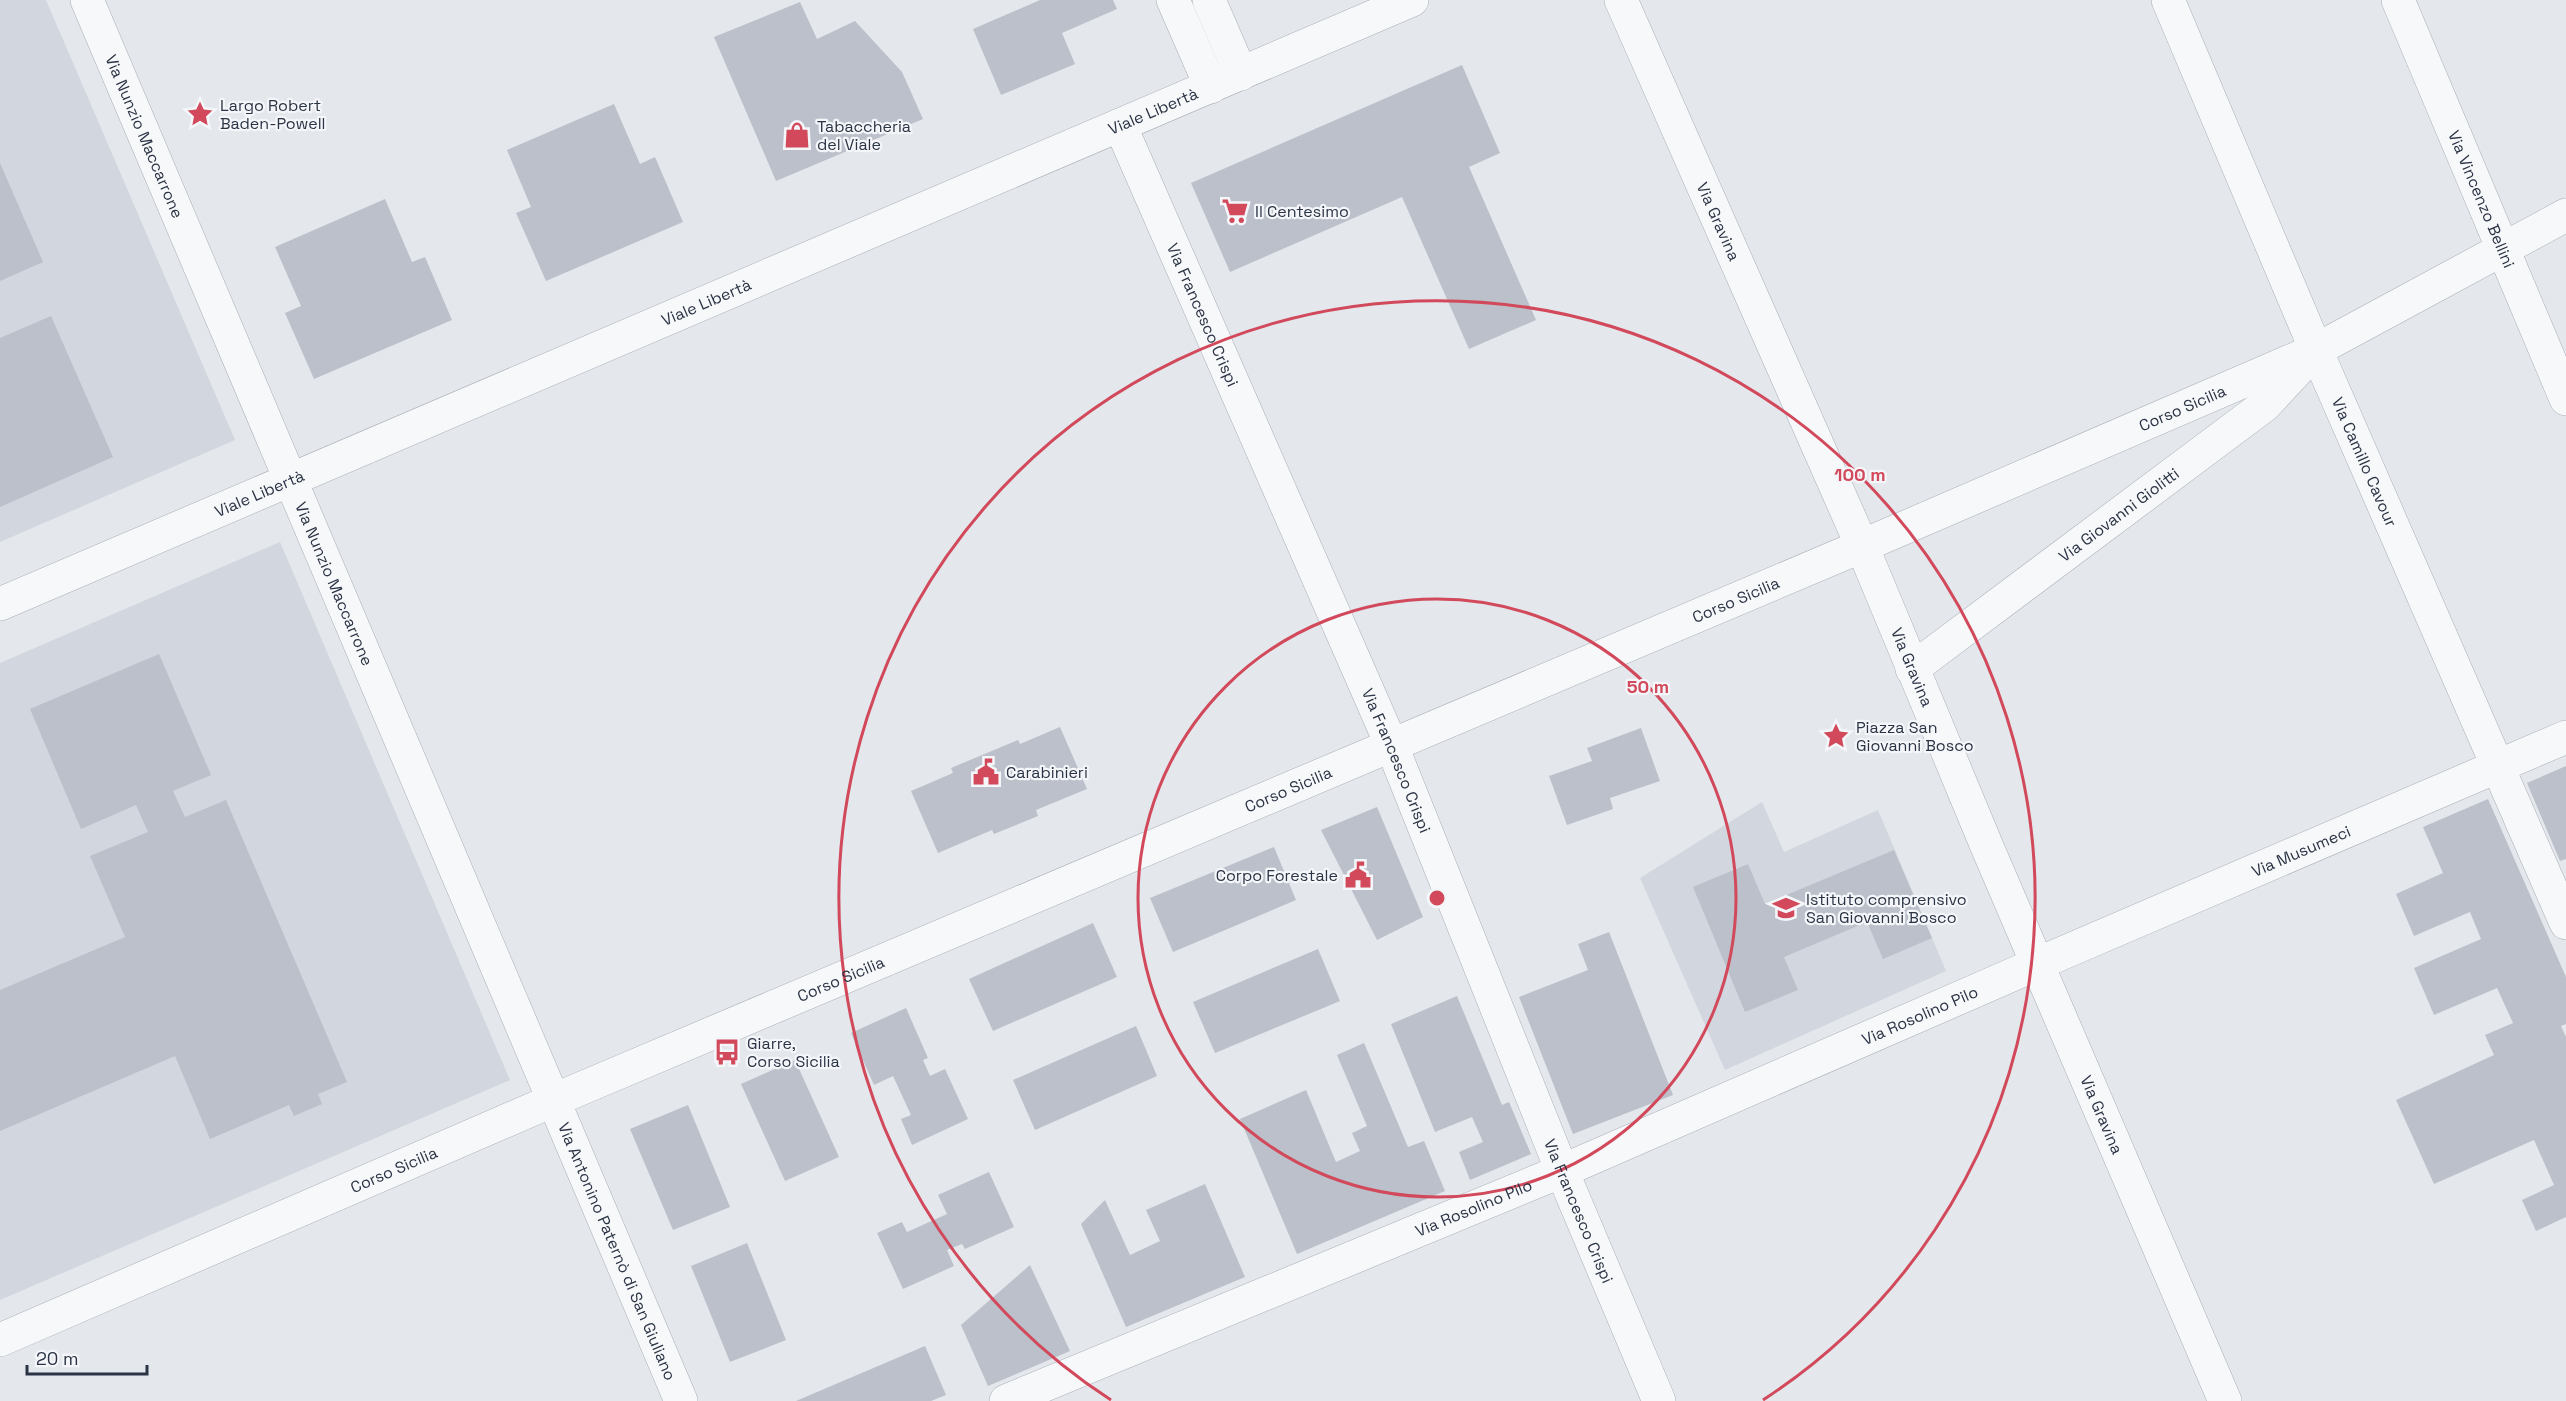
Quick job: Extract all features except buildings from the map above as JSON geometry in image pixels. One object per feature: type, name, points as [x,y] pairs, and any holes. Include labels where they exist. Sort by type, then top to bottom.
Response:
[{"type":"street","name":"Via Nunzio Maccarrone","points":[[87,0],[554,1100]]},
{"type":"street","points":[[1173,0],[1211,87]]},
{"type":"street","points":[[1209,0],[1241,74]]},
{"type":"street","name":"Viale Libertà","points":[[0,604],[1412,0]]},
{"type":"street","name":"Via Gravina","points":[[1621,0],[1862,546],[2037,964],[2225,1401]]},
{"type":"street","name":"Via Camillo Cavour","points":[[2168,0],[2316,350],[2566,923]]},
{"type":"street","name":"Via Vincenzo Bellini","points":[[2398,0],[2566,399]]},
{"type":"street","name":"Via Francesco Crispi","points":[[1120,125],[1391,744],[1562,1171],[1659,1401]]},
{"type":"street","name":"Corso Sicilia","points":[[0,1340],[554,1100],[1862,546],[2316,350],[2566,215]]},
{"type":"street","name":"Via Giovanni Giolitti","points":[[1912,669],[2265,405],[2316,350]]},
{"type":"street","name":"Via Musumeci","points":[[2037,964],[2566,737]]},
{"type":"street","name":"Via Rosolino Pilo","points":[[1006,1401],[1562,1171],[2037,964]]},
{"type":"street","name":"Via Antonino Paternò di San Giuliano","points":[[554,1100],[681,1401]]},
{"type":"shaded area","points":[[0,0],[46,0],[235,440],[0,542]]},
{"type":"shaded area","points":[[280,542],[510,1080],[0,1300],[0,663]]},
{"type":"shaded area","name":"Istituto comprensivo San Giovanni Bosco","points":[[1762,802],[1784,852],[1878,810],[1946,971],[1725,1070],[1640,878]]},
{"type":"place","name":"Largo Robert Baden-Powell","points":[[200,114]]},
{"type":"place","name":"Tabaccheria del Viale","points":[[797,135]]},
{"type":"place","name":"Il Centesimo","points":[[1235,211]]},
{"type":"place","name":"Piazza San Giovanni Bosco","points":[[1836,736]]},
{"type":"place","name":"Carabinieri","points":[[986,772]]},
{"type":"place","name":"Corpo Forestale","points":[[1358,875]]},
{"type":"place","name":"Istituto comprensivo San Giovanni Bosco","points":[[1786,908]]},
{"type":"place","name":"Giarre, Corso Sicilia","points":[[727,1052]]}]
